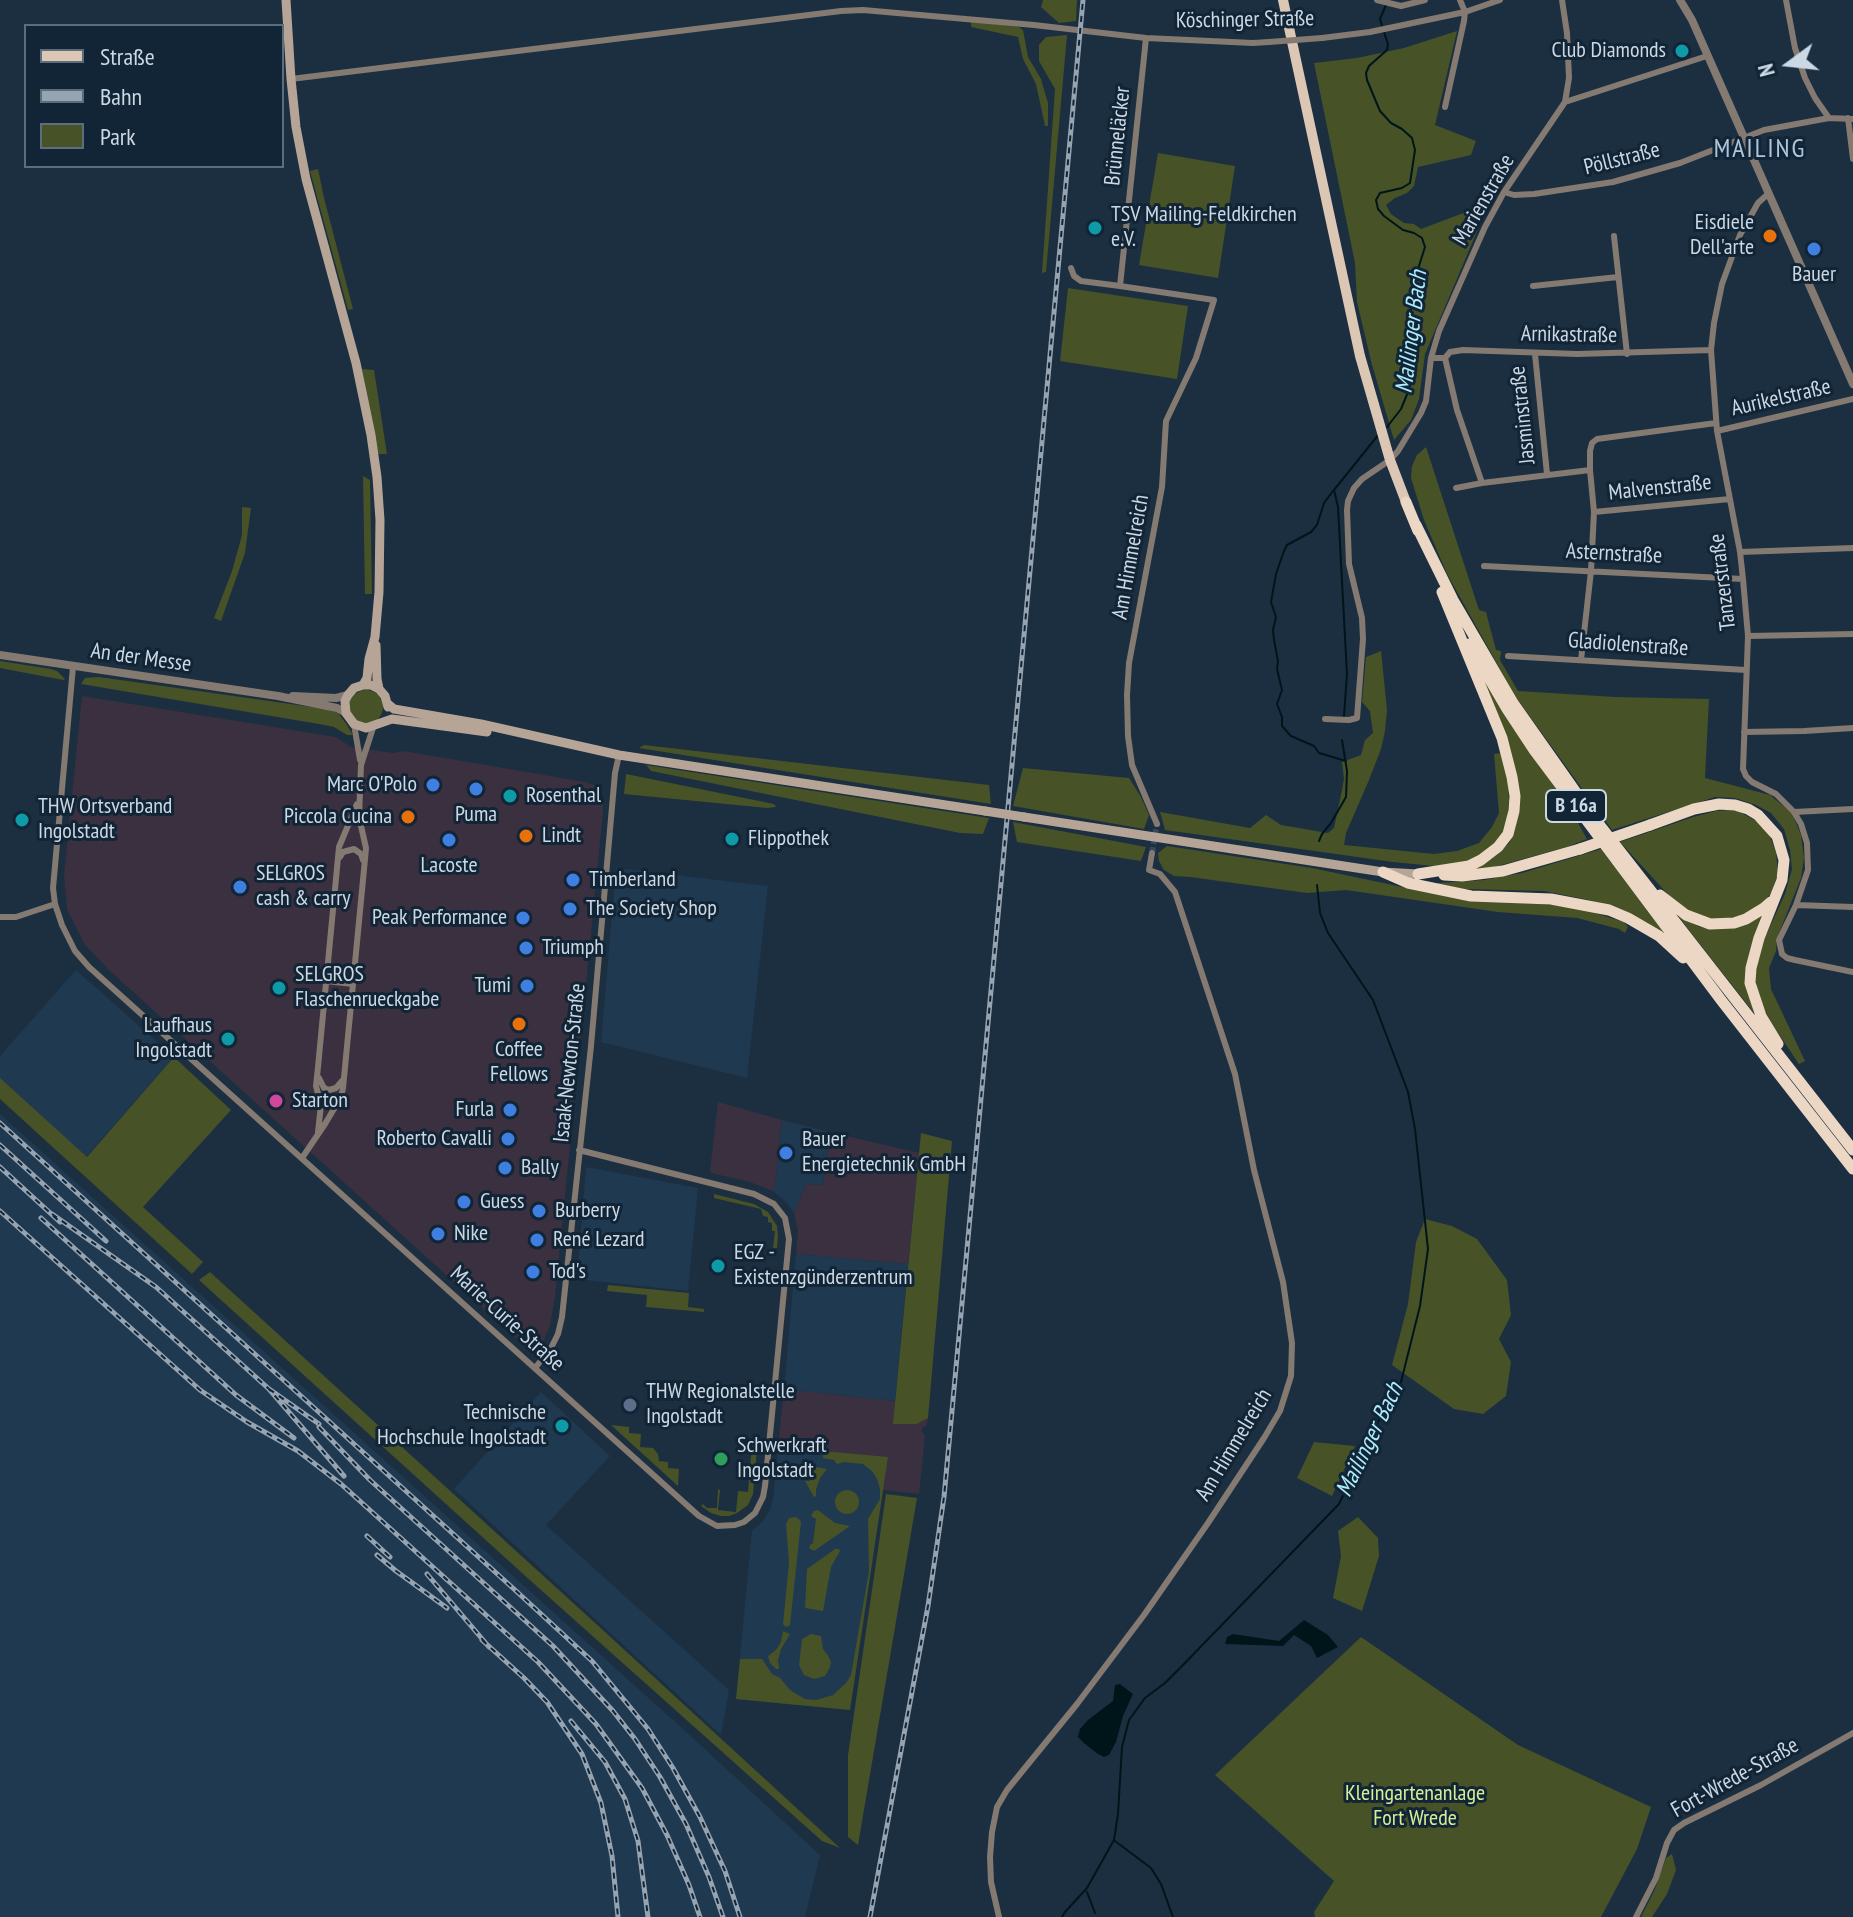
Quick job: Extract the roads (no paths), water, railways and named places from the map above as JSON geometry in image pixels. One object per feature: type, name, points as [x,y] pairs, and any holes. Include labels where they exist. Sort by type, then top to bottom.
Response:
[{"type":"highway","name":"B 16a","points":[[1406,502],[1446,602],[1484,671],[1534,750],[1721,1000],[1853,1169]]},
{"type":"highway","name":"B 16a","points":[[1416,525],[1453,600],[1513,703],[1594,818],[1853,1150]]},
{"type":"highway","points":[[1418,874],[1469,866],[1481,860],[1498,847],[1508,834],[1514,811],[1512,777],[1502,738],[1446,602]]},
{"type":"highway","points":[[1418,874],[1462,876],[1503,871],[1580,849],[1694,809],[1719,804],[1748,809],[1772,829],[1784,860],[1782,880],[1759,938],[1750,983],[1761,1016],[1819,1107]]},
{"type":"highway","points":[[1383,872],[1408,883],[1471,896],[1551,899],[1609,910],[1659,936],[1721,1000]]},
{"type":"highway","points":[[1643,880],[1686,915],[1710,924],[1746,919],[1774,898]]},
{"type":"main road","points":[[286,0],[296,127],[306,179],[356,363],[377,477],[380,520],[375,637],[379,689]]},
{"type":"main road","name":"B 16a","points":[[1283,0],[1360,356],[1390,460],[1406,502]]},
{"type":"main road","points":[[363,685],[375,637]]},
{"type":"main road","points":[[383,721],[388,704],[379,689],[371,685],[354,688],[348,695],[345,707],[346,713],[359,727],[373,728],[392,719],[409,720],[601,751]]},
{"type":"main road","points":[[388,704],[394,709],[481,724],[619,755],[1383,872],[1418,874]]},
{"type":"street","points":[[1378,0],[1394,5],[1410,5],[1425,0]]},
{"type":"street","points":[[1445,107],[1465,12],[1460,0]]},
{"type":"street","name":"Köschinger Straße","points":[[291,79],[841,11],[863,10],[1034,25],[1146,38],[1253,43],[1370,32],[1465,12],[1500,0]]},
{"type":"street","name":"Marienstraße","points":[[1390,460],[1426,401],[1431,358],[1457,288],[1485,227],[1504,192],[1565,102],[1569,78],[1562,0]]},
{"type":"street","points":[[1680,0],[1692,20],[1853,384]]},
{"type":"street","points":[[1786,0],[1795,48],[1805,78],[1829,118]]},
{"type":"street","name":"Brünneläcker","points":[[1120,286],[1146,38]]},
{"type":"street","points":[[1565,102],[1707,56]]},
{"type":"street","name":"Pöllstraße","points":[[1504,192],[1534,194],[1613,182],[1680,163],[1764,130],[1829,118],[1850,119]]},
{"type":"street","points":[[1850,119],[1853,159]]},
{"type":"street","name":"Tanzerstraße","points":[[1769,193],[1758,203],[1740,235],[1722,284],[1711,350],[1717,427],[1740,552],[1748,636],[1743,760],[1746,776],[1776,794],[1794,812]]},
{"type":"street","points":[[1614,236],[1627,354]]},
{"type":"street","points":[[1071,268],[1074,276],[1081,281],[1120,286]]},
{"type":"street","points":[[1533,286],[1618,277]]},
{"type":"street","name":"Am Himmelreich","points":[[1120,286],[1214,300],[1196,358],[1166,421],[1162,487],[1129,663],[1128,736],[1132,765],[1157,824]]},
{"type":"street","name":"Arnikastraße","points":[[1431,358],[1445,358],[1450,352],[1463,350],[1535,354],[1711,350]]},
{"type":"street","name":"Jasminstraße","points":[[1535,354],[1547,474]]},
{"type":"street","points":[[1445,358],[1457,410],[1482,483]]},
{"type":"street","name":"Aurikelstraße","points":[[1590,470],[1590,451],[1597,439],[1717,427],[1853,399]]},
{"type":"street","points":[[1325,719],[1357,718],[1363,639],[1362,618],[1349,564],[1348,501],[1362,479],[1390,460]]},
{"type":"street","points":[[1456,488],[1590,470],[1594,512],[1581,660]]},
{"type":"street","name":"Malvenstraße","points":[[1594,512],[1730,499]]},
{"type":"street","points":[[1740,552],[1853,548]]},
{"type":"street","name":"Asternstraße","points":[[1484,566],[1743,579]]},
{"type":"street","points":[[1748,636],[1853,634]]},
{"type":"street","name":"An der Messe","points":[[0,655],[278,696]]},
{"type":"street","name":"Gladiolenstraße","points":[[1508,656],[1746,670]]},
{"type":"street","name":"Marie-Curie-Straße","points":[[73,667],[54,872],[55,904],[75,951],[89,967],[708,1523],[725,1527],[735,1525],[750,1518],[760,1505],[765,1486],[789,1239],[785,1218],[774,1204],[754,1194],[579,1150]]},
{"type":"street","points":[[278,696],[336,698],[348,695]]},
{"type":"street","points":[[278,696],[337,708],[346,713]]},
{"type":"street","points":[[354,724],[361,765]]},
{"type":"street","points":[[302,1158],[341,1097],[344,1080],[365,868],[366,848],[358,801],[361,765],[373,728]]},
{"type":"street","points":[[1744,732],[1853,728]]},
{"type":"street","name":"Isaak-Newton-Straße","points":[[535,1368],[551,1348],[562,1317],[619,755]]},
{"type":"street","points":[[317,1135],[321,1105],[316,1086],[338,860],[343,835],[358,801]]},
{"type":"street","points":[[1853,809],[1794,812],[1807,843],[1808,870],[1779,940],[1779,948],[1787,958],[1853,972]]},
{"type":"street","points":[[338,860],[343,852],[354,849],[361,854],[365,868]]},
{"type":"street","name":"Am Himmelreich","points":[[999,1917],[991,1882],[990,1857],[997,1807],[1144,1615],[1208,1523],[1280,1411],[1291,1376],[1292,1343],[1283,1282],[1254,1170],[1235,1074],[1175,892],[1160,874],[1149,870],[1152,853]]},
{"type":"street","points":[[0,917],[16,917],[55,904]]},
{"type":"street","points":[[1796,905],[1853,907]]},
{"type":"street","points":[[326,981],[353,984]]},
{"type":"street","points":[[318,1067],[324,1088],[336,1088],[344,1080]]},
{"type":"street","name":"Fort-Wrede-Straße","points":[[1636,1917],[1656,1878],[1674,1830],[1853,1733]]},
{"type":"waterway","name":"Mailinger Bach","points":[[1382,26],[1380,19],[1386,5]]},
{"type":"waterway","name":"Mailinger Bach","points":[[1384,32],[1387,50],[1369,66],[1367,80],[1380,111],[1412,138],[1415,150],[1410,183],[1380,193],[1376,200],[1384,216],[1403,230],[1422,238],[1425,247],[1413,285],[1405,346],[1408,392],[1401,409],[1387,427]]},
{"type":"waterway","name":"Mailinger Bach","points":[[1344,716],[1347,674],[1338,507],[1334,490],[1379,434]]},
{"type":"waterway","points":[[1333,491],[1324,503],[1317,525],[1311,532],[1287,545],[1276,574],[1271,602],[1276,617],[1273,630],[1282,690],[1277,704],[1282,726],[1291,736],[1314,746],[1319,753],[1346,761]]},
{"type":"waterway","name":"Mailinger Bach","points":[[1319,841],[1346,797],[1347,771],[1342,740]]},
{"type":"waterway","name":"Mailinger Bach","points":[[1062,1917],[1087,1888],[1114,1840],[1122,1747],[1129,1720],[1145,1698],[1165,1683],[1339,1504],[1380,1418],[1401,1382],[1420,1306],[1428,1249],[1408,1092],[1373,1000],[1328,933],[1320,913],[1317,885]]},
{"type":"waterway","points":[[1115,1841],[1151,1868],[1161,1884],[1173,1917]]},
{"type":"waterway","points":[[1087,1892],[1095,1913]]},
{"type":"tunnel","points":[[1152,853],[1157,824]]},
{"type":"railway","points":[[870,1917],[928,1606],[944,1497],[1083,0]]},
{"type":"railway","points":[[0,1123],[592,1661],[648,1729],[673,1768],[725,1871],[740,1917]]},
{"type":"railway","points":[[0,1145],[106,1241]]},
{"type":"railway","points":[[0,1167],[60,1222]]},
{"type":"railway","points":[[0,1211],[200,1390],[298,1451],[341,1484],[538,1662],[596,1724],[642,1788],[667,1835],[700,1917]]},
{"type":"railway","points":[[52,1214],[156,1287],[269,1389],[344,1476]]},
{"type":"railway","points":[[41,1218],[236,1395],[294,1438]]},
{"type":"railway","points":[[269,1389],[319,1424]]},
{"type":"railway","points":[[319,1427],[370,1480],[553,1646],[613,1711],[660,1777],[686,1824],[723,1917]]},
{"type":"railway","points":[[367,1536],[390,1557]]},
{"type":"railway","points":[[377,1555],[447,1608]]},
{"type":"railway","points":[[427,1574],[489,1647]]},
{"type":"railway","points":[[482,1640],[547,1702],[582,1754],[601,1803],[612,1856],[618,1917]]},
{"type":"railway","points":[[571,1721],[605,1762],[625,1799],[638,1841],[648,1917]]},
{"type":"place","name":"Club Diamonds","points":[[1682,51]]},
{"type":"place","name":"TSV Mailing-Feldkirchen e.V.","points":[[1095,228]]},
{"type":"place","name":"Eisdiele Dell'arte","points":[[1770,236]]},
{"type":"place","name":"Bauer","points":[[1814,249]]},
{"type":"place","name":"Marc O'Polo","points":[[433,785]]},
{"type":"place","name":"Puma","points":[[476,789]]},
{"type":"place","name":"Rosenthal","points":[[510,796]]},
{"type":"place","name":"Piccola Cucina","points":[[408,817]]},
{"type":"place","name":"THW Ortsverband Ingolstadt","points":[[22,820]]},
{"type":"place","name":"Lindt","points":[[526,836]]},
{"type":"place","name":"Flippothek","points":[[732,839]]},
{"type":"place","name":"Lacoste","points":[[449,840]]},
{"type":"place","name":"Timberland","points":[[573,880]]},
{"type":"place","name":"SELGROS cash & carry","points":[[240,887]]},
{"type":"place","name":"The Society Shop","points":[[570,909]]},
{"type":"place","name":"Peak Performance","points":[[523,918]]},
{"type":"place","name":"Triumph","points":[[526,948]]},
{"type":"place","name":"Tumi","points":[[527,986]]},
{"type":"place","name":"SELGROS Flaschenrueckgabe","points":[[279,988]]},
{"type":"place","name":"Coffee Fellows","points":[[519,1024]]},
{"type":"place","name":"Laufhaus Ingolstadt","points":[[228,1039]]},
{"type":"place","name":"Starton","points":[[276,1101]]},
{"type":"place","name":"Furla","points":[[510,1110]]},
{"type":"place","name":"Roberto Cavalli","points":[[508,1139]]},
{"type":"place","name":"Bauer Energietechnik GmbH","points":[[786,1153]]},
{"type":"place","name":"Bally","points":[[505,1168]]},
{"type":"place","name":"Guess","points":[[464,1202]]},
{"type":"place","name":"Burberry","points":[[539,1211]]},
{"type":"place","name":"Nike","points":[[438,1234]]},
{"type":"place","name":"René Lezard","points":[[537,1240]]},
{"type":"place","name":"EGZ - Existenzgünderzentrum","points":[[718,1266]]},
{"type":"place","name":"Tod's","points":[[533,1272]]},
{"type":"place","name":"THW Regionalstelle Ingolstadt","points":[[630,1405]]},
{"type":"place","name":"Technische Hochschule Ingolstadt","points":[[562,1426]]},
{"type":"place","name":"Schwerkraft Ingolstadt","points":[[721,1459]]},
{"type":"district","name":"MAILING","points":[[1760,150]]},
{"type":"park label","name":"Kleingartenanlage Fort Wrede","points":[[1415,1806]]}]
